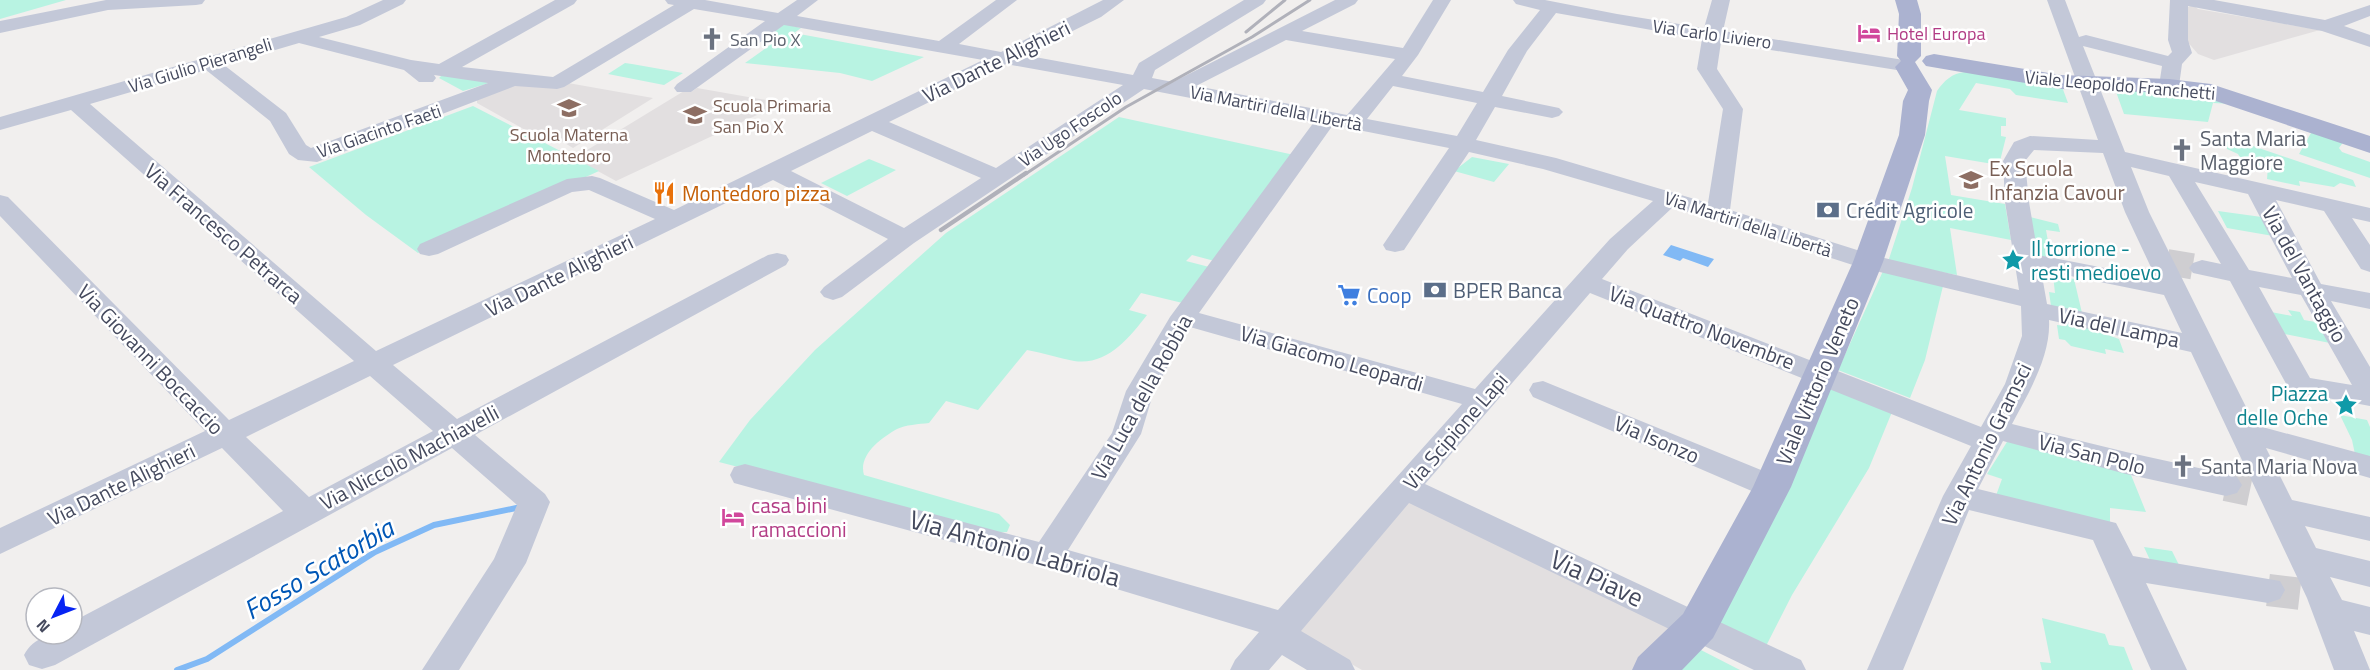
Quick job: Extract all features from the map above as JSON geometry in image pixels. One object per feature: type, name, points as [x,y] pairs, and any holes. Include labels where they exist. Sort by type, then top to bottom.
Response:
[{"type":"main road","points":[[1906,0],[1910,30],[1919,66]]},
{"type":"main road","name":"Viale Leopoldo Franchetti","points":[[1919,66],[1991,71],[2061,82],[2093,98],[2170,74],[2370,145]]},
{"type":"main road","name":"Viale Vittorio Veneto","points":[[1654,670],[1698,626],[1772,487],[1868,261],[1912,135],[1919,66]]},
{"type":"street","points":[[0,27],[108,5],[196,0]]},
{"type":"street","name":"Via Giulio Pierangeli","points":[[0,124],[353,21],[397,0]]},
{"type":"street","points":[[442,70],[568,0]]},
{"type":"street","points":[[684,88],[807,0]]},
{"type":"street","points":[[943,47],[1008,0]]},
{"type":"street","name":"Via Dante Alighieri","points":[[0,542],[675,219],[1095,13],[1115,0]]},
{"type":"street","name":"Via Ugo Foscolo","points":[[833,292],[905,238],[1141,82],[1146,68],[1257,0]]},
{"type":"street","points":[[1175,89],[1349,0]]},
{"type":"street","points":[[1353,122],[1408,55],[1443,0]]},
{"type":"street","name":"Via Carlo Liviero","points":[[1522,0],[1551,8],[1712,35],[1839,52],[1919,66]]},
{"type":"street","points":[[1718,214],[1733,109],[1707,69],[1712,35],[1721,0]]},
{"type":"street","points":[[2056,0],[2073,39],[2137,212],[2164,261],[2242,431],[2258,495],[2305,558],[2319,601],[2352,670]]},
{"type":"street","points":[[2086,41],[2170,74],[2181,53],[2178,40],[2181,0],[2326,26],[2370,41]]},
{"type":"street","points":[[297,37],[411,66],[550,84],[567,79],[683,2]]},
{"type":"street","name":"Via Martiri della Libertà","points":[[683,2],[1141,82],[1328,117],[1548,163],[1669,198],[1868,261],[2033,305]]},
{"type":"street","points":[[1395,245],[1491,100],[1518,50],[1551,8]]},
{"type":"street","points":[[2326,26],[2370,10]]},
{"type":"street","points":[[1285,34],[1408,55]]},
{"type":"street","name":"Via Giacinto Faeti","points":[[208,62],[279,117],[297,149],[306,155],[317,155],[466,100],[513,80]]},
{"type":"street","points":[[411,66],[425,77],[466,100]]},
{"type":"street","points":[[1388,79],[1552,112]]},
{"type":"street","name":"Via Francesco Petrarca","points":[[75,102],[534,502],[509,562],[440,670]]},
{"type":"street","name":"Via Luca della Robbia","points":[[1047,556],[1126,434],[1140,391],[1183,317],[1328,117]]},
{"type":"street","name":"Via Ugo Foscolo","points":[[870,122],[998,177]]},
{"type":"street","name":"Via Antonio Gramsci","points":[[1885,670],[1959,496],[2019,384],[2036,336],[2017,202],[2014,162],[2022,147],[2030,143],[2114,152]]},
{"type":"street","points":[[2114,152],[2177,171],[2370,215]]},
{"type":"street","points":[[773,171],[905,238]]},
{"type":"street","points":[[2177,171],[2199,204],[2300,385],[2370,397]]},
{"type":"street","points":[[429,249],[567,186],[580,183],[592,183],[675,219]]},
{"type":"street","name":"Via del Vantaggio","points":[[2257,189],[2310,288],[2370,391]]},
{"type":"street","name":"Via Scipione Lapi","points":[[1248,670],[1619,244],[1669,198]]},
{"type":"street","name":"Via Giovanni Boccaccio","points":[[0,202],[225,434],[305,513]]},
{"type":"street","points":[[2332,206],[2370,264]]},
{"type":"street","name":"Via Niccolò Machiavelli","points":[[42,654],[777,260]]},
{"type":"street","points":[[2027,260],[2175,289]]},
{"type":"street","points":[[2202,268],[2310,288],[2370,302]]},
{"type":"street","name":"Via Quattro Novembre","points":[[1586,282],[1819,373],[1991,435]]},
{"type":"street","name":"Via del Lampa","points":[[2033,305],[2203,346]]},
{"type":"street","name":"Via Giacomo Leopardi","points":[[1183,317],[1481,400]]},
{"type":"street","name":"Via Isonzo","points":[[1543,390],[1772,487]]},
{"type":"street","points":[[2242,431],[2370,467]]},
{"type":"street","name":"Via San Polo","points":[[1991,435],[2126,463],[2258,495],[2370,529]]},
{"type":"street","name":"Via Antonio Labriola","points":[[745,475],[1047,556],[1281,631],[1337,670]]},
{"type":"street","name":"Via Piave","points":[[1405,488],[1483,533],[1569,574],[1698,626],[1788,670]]},
{"type":"street","points":[[1959,496],[2105,531],[2169,670]]},
{"type":"street","points":[[2305,558],[2370,574]]},
{"type":"street","points":[[2122,567],[2268,590]]},
{"type":"street","points":[[2319,601],[2370,621]]},
{"type":"shaded area","points":[[2193,5],[2198,9],[2320,30],[2214,60],[2198,54],[2185,39],[2188,7]]},
{"type":"shaded area","points":[[568,83],[653,98],[573,148],[543,130],[527,131],[477,103],[477,100],[510,85]]},
{"type":"shaded area","points":[[697,88],[783,103],[616,181],[574,158],[684,91],[691,92]]},
{"type":"shaded area","points":[[1405,488],[1698,626],[1654,670],[1362,670],[1284,626]]},
{"type":"green space","points":[[0,0],[66,0],[0,19]]},
{"type":"green space","points":[[785,24],[801,28],[794,33],[924,57],[872,81],[840,73],[745,63],[780,38],[769,35]]},
{"type":"green space","points":[[625,63],[683,73],[664,85],[608,74]]},
{"type":"green space","points":[[1965,72],[2061,84],[2068,103],[2016,95],[2010,89],[1976,83],[1959,110],[2006,118],[2006,126],[2001,126],[2001,136],[2006,137],[1999,165],[1945,156],[1951,195],[2005,204],[2011,240],[1950,228],[1957,275],[1888,262],[1912,188],[1937,91],[1949,78]]},
{"type":"green space","points":[[442,75],[488,81],[489,83],[463,91],[439,78]]},
{"type":"green space","points":[[2115,89],[2217,96],[2344,141],[2339,148],[2342,152],[2370,162],[2370,178],[2299,154],[2311,133],[2235,104],[2213,103],[2208,122],[2124,114]]},
{"type":"green space","points":[[473,106],[599,171],[418,253],[366,215],[309,167]]},
{"type":"green space","points":[[1119,117],[1299,156],[1222,263],[1192,255],[1186,261],[1217,269],[1191,305],[1141,293],[1129,310],[1147,315],[1125,341],[1107,355],[1086,361],[1074,361],[1027,350],[978,410],[946,401],[929,423],[897,429],[878,442],[864,461],[864,475],[999,514],[1010,525],[1007,532],[992,533],[719,462],[750,420],[815,350],[946,233]]},
{"type":"green space","points":[[2224,141],[2246,147],[2247,144],[2353,180],[2356,187],[2340,183],[2334,187],[2299,181],[2300,186],[2267,179],[2268,166],[2264,165],[2263,170],[2243,166],[2242,163],[2236,161],[2241,159],[2238,154],[2227,149]]},
{"type":"green space","points":[[1472,157],[1509,164],[1494,182],[1454,171]]},
{"type":"green space","points":[[869,159],[896,170],[847,196],[821,183]]},
{"type":"green space","points":[[2218,211],[2269,218],[2279,237],[2227,228]]},
{"type":"green space","points":[[2026,216],[2058,224],[2060,232],[2046,230],[2051,258],[2033,254]]},
{"type":"green space","points":[[1883,271],[1943,286],[1925,360],[1910,398],[1838,370]]},
{"type":"green space","points":[[2053,275],[2074,279],[2082,313],[2051,306],[2049,292],[2055,293]]},
{"type":"green space","points":[[2288,310],[2300,312],[2304,320],[2327,324],[2340,345],[2274,332],[2271,312],[2292,316]]},
{"type":"green space","points":[[2063,318],[2092,325],[2094,330],[2119,339],[2124,353],[2105,349],[2106,354],[2071,346],[2065,340],[2059,339],[2057,325],[2064,326]]},
{"type":"green space","points":[[1829,387],[1892,412],[1869,468],[1792,595],[1764,650],[1716,626]]},
{"type":"green space","points":[[2340,415],[2367,420],[2370,427],[2370,463],[2356,459],[2352,440]]},
{"type":"green space","points":[[2010,437],[2127,465],[2146,512],[2110,508],[2110,530],[1994,501],[2002,479],[1987,474]]},
{"type":"green space","points":[[2144,547],[2172,551],[2184,575],[2155,571]]},
{"type":"green space","points":[[2042,618],[2105,634],[2109,645],[2124,647],[2133,670],[2042,670],[2040,662],[2051,663]]},
{"type":"green space","points":[[1697,648],[1740,670],[1677,670]]},
{"type":"water","points":[[1671,245],[1714,259],[1708,267],[1683,258],[1680,261],[1663,255]]},
{"type":"waterway","name":"Fosso Scatorbia","points":[[177,670],[207,659],[375,552],[434,525],[521,507]]},
{"type":"tunnel","points":[[2167,262],[2202,268]]},
{"type":"tunnel","points":[[2226,485],[2250,490]]},
{"type":"tunnel","points":[[2268,590],[2302,594]]},
{"type":"railway","points":[[1246,32],[1285,0]]},
{"type":"railway","points":[[1024,175],[1126,107],[1252,37],[1310,0]]},
{"type":"railway","points":[[941,230],[1026,173]]},
{"type":"place","name":"Hotel Europa","points":[[1869,33]]},
{"type":"place","name":"San Pio X","points":[[712,39]]},
{"type":"place","name":"Scuola Materna Montedoro","points":[[569,108]]},
{"type":"place","name":"Scuola Primaria San Pio X","points":[[695,115]]},
{"type":"place","name":"Santa Maria Maggiore","points":[[2182,150]]},
{"type":"place","name":"Ex Scuola Infanzia Cavour","points":[[1971,180]]},
{"type":"place","name":"Montedoro pizza","points":[[664,193]]},
{"type":"place","name":"Crédit Agricole","points":[[1828,210]]},
{"type":"place","name":"Il torrione - resti medioevo","points":[[2013,260]]},
{"type":"place","name":"BPER Banca","points":[[1435,290]]},
{"type":"place","name":"Coop","points":[[1349,295]]},
{"type":"place","name":"Piazza delle Oche","points":[[2346,405]]},
{"type":"place","name":"Santa Maria Nova","points":[[2183,466]]},
{"type":"place","name":"casa bini ramaccioni","points":[[733,517]]}]
